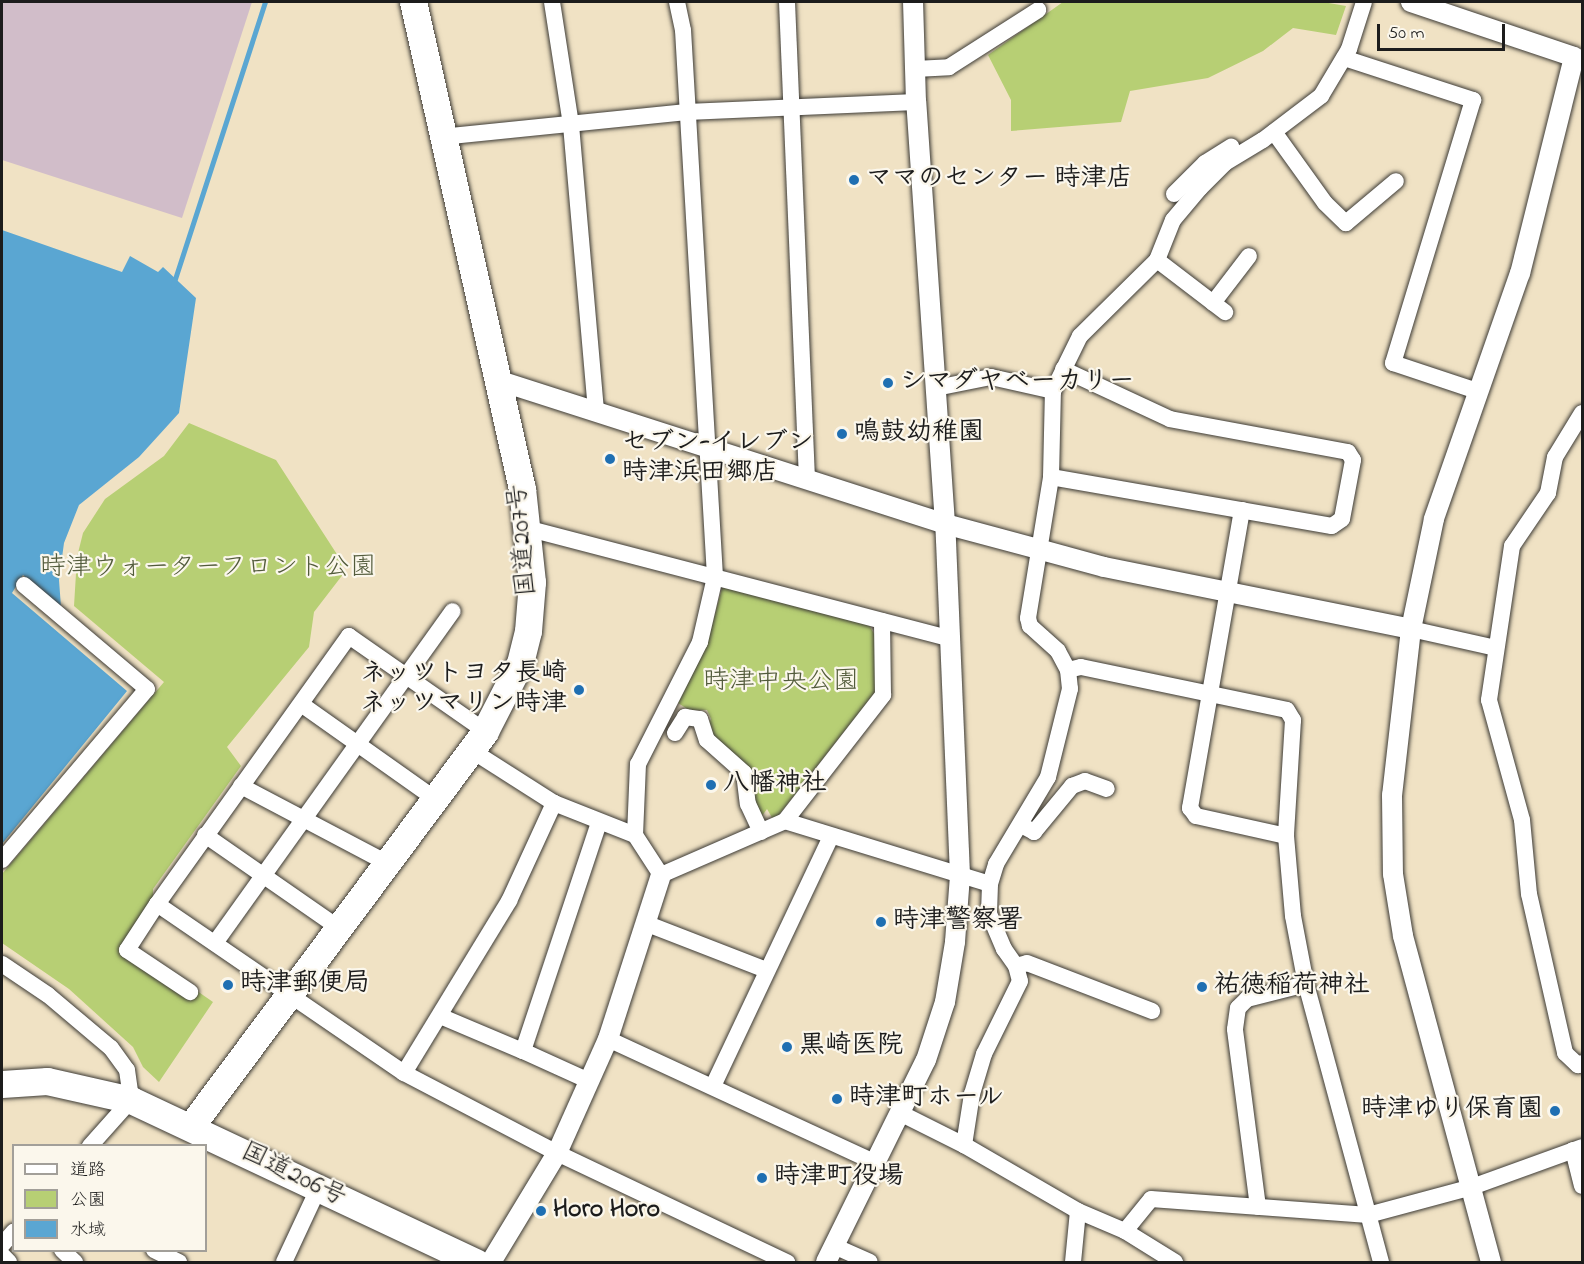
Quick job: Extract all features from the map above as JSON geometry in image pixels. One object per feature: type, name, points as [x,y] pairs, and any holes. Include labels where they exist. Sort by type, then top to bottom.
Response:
[{"type":"highway","name":"国道207号","points":[[190,1126],[389,864],[478,741],[520,663],[528,631],[532,582],[522,489],[441,137],[413,2]]},
{"type":"highway","name":"国道206号","points":[[2,1084],[55,1082],[131,1100],[476,1263]]},
{"type":"street","points":[[552,2],[571,124],[596,412]]},
{"type":"street","points":[[661,875],[635,835],[638,764],[700,642],[715,577],[683,30],[677,2]]},
{"type":"street","points":[[787,2],[807,478]]},
{"type":"street","points":[[870,1263],[830,1254],[926,1060],[945,1002],[960,874],[947,638],[945,524],[916,102],[913,2]]},
{"type":"street","points":[[964,1145],[972,1094],[984,1054],[1020,981],[1016,966],[1004,949],[989,913],[990,884],[996,864],[1038,799],[1054,759],[1070,689],[1068,670],[1058,651],[1030,626],[1038,549],[1051,477],[1053,391],[1080,336],[1158,260],[1173,220],[1200,188],[1225,163],[1269,136],[1321,96],[1344,58],[1364,2]]},
{"type":"street","points":[[1412,2],[1574,57],[1520,273],[1434,519],[1411,629],[1392,795],[1393,874],[1403,936],[1491,1263]]},
{"type":"street","points":[[915,69],[949,66],[1038,10]]},
{"type":"street","points":[[1344,58],[1473,100],[1393,363],[1477,391]]},
{"type":"street","points":[[441,137],[687,112],[916,102]]},
{"type":"street","points":[[1269,136],[1325,203],[1346,223],[1396,181]]},
{"type":"street","points":[[1174,194],[1205,163],[1237,142],[1269,136]]},
{"type":"street","points":[[1158,260],[1219,307],[1249,256]]},
{"type":"street","points":[[1051,477],[1332,526],[1342,519],[1353,460],[1348,453],[1170,419],[1063,369]]},
{"type":"street","points":[[936,388],[991,377],[1053,391]]},
{"type":"street","points":[[497,380],[945,524],[1038,549],[1496,648]]},
{"type":"street","points":[[1582,420],[1555,457],[1548,493],[1512,546],[1489,700],[1522,820],[1529,894],[1565,1053],[1578,1065],[1582,1063]]},
{"type":"street","points":[[1242,510],[1212,694],[1190,808],[1196,816],[1286,837]]},
{"type":"street","points":[[526,528],[947,638]]},
{"type":"street","points":[[2,860],[147,689],[24,585]]},
{"type":"street","points":[[215,943],[265,877],[453,611]]},
{"type":"street","points":[[491,1263],[557,1153],[608,1040],[661,875],[785,821],[883,695],[882,621]]},
{"type":"street","points":[[190,992],[127,950],[205,835],[349,636],[408,675],[478,741],[554,803],[599,823],[635,835]]},
{"type":"street","points":[[1068,670],[1080,668],[1287,710],[1293,720],[1286,837],[1293,916],[1306,984],[1381,1263]]},
{"type":"street","points":[[301,704],[357,746],[435,799]]},
{"type":"street","points":[[675,733],[685,717],[700,719],[707,740],[744,773],[748,804],[761,832]]},
{"type":"street","points":[[1021,825],[1034,832],[1072,786],[1085,781],[1107,789]]},
{"type":"street","points":[[240,786],[389,864]]},
{"type":"street","points":[[404,1073],[508,901],[554,803]]},
{"type":"street","points":[[785,821],[830,838],[990,884]]},
{"type":"street","points":[[523,1051],[599,823]]},
{"type":"street","points":[[205,835],[339,928]]},
{"type":"street","points":[[713,1086],[830,838]]},
{"type":"street","points":[[157,904],[287,996],[404,1073],[557,1153],[787,1263]]},
{"type":"street","points":[[645,923],[766,970]]},
{"type":"street","points":[[1016,966],[1027,963],[1152,1011]]},
{"type":"street","points":[[2,964],[48,995],[111,1048],[127,1070],[131,1100],[92,1144]]},
{"type":"street","points":[[1258,1207],[1235,1029],[1238,1008],[1247,999],[1306,984]]},
{"type":"street","points":[[440,1016],[589,1081]]},
{"type":"street","points":[[608,1040],[713,1086],[874,1162]]},
{"type":"street","points":[[900,1113],[964,1145],[1078,1211],[1125,1231],[1175,1263]]},
{"type":"street","points":[[1125,1231],[1151,1199],[1368,1215],[1469,1188],[1578,1149],[1582,1186]]},
{"type":"street","points":[[284,1263],[318,1189]]},
{"type":"street","points":[[1073,1263],[1078,1211]]},
{"type":"street","points":[[2,1245],[12,1233]]},
{"type":"street","points":[[63,1252],[75,1263]]},
{"type":"street","points":[[156,1252],[179,1263]]},
{"type":"street","points":[[2,1255],[9,1263]]},
{"type":"shaded area","points":[[2,2],[252,2],[182,218],[2,160]]},
{"type":"green space","points":[[1063,2],[1323,2],[1346,6],[1336,35],[1293,28],[1263,51],[1208,78],[1130,91],[1121,122],[1011,131],[1011,100],[988,55]]},
{"type":"green space","name":"時津ウォーターフロント公園","points":[[189,423],[276,460],[340,559],[344,573],[314,612],[309,647],[227,747],[241,766],[153,889],[153,903],[125,941],[213,1002],[159,1082],[143,1067],[133,1047],[69,989],[2,943],[2,874],[164,682],[74,606],[77,557],[83,533],[105,499],[164,456]]},
{"type":"green space","name":"時津中央公園","points":[[727,587],[869,625],[876,637],[875,692],[774,821],[767,809],[762,816],[751,792],[714,741],[708,725],[711,719],[707,710],[689,710],[678,703],[707,644],[722,588]]},
{"type":"water","points":[[2,230],[122,272],[130,256],[158,272],[163,267],[196,298],[179,413],[139,457],[79,505],[64,543],[59,580],[61,607],[23,575],[12,593],[127,691],[2,844]]},
{"type":"waterway","points":[[173,285],[265,2]]},
{"type":"place","name":"ママのセンター 時津店","points":[[854,180]]},
{"type":"place","name":"シマダヤベーカリー","points":[[888,383]]},
{"type":"place","name":"鳴鼓幼稚園","points":[[842,434]]},
{"type":"place","name":"セブン-イレブン 時津浜田郷店","points":[[610,459]]},
{"type":"place","name":"ネッツトヨタ長崎 ネッツマリン時津","points":[[579,690]]},
{"type":"place","name":"八幡神社","points":[[711,785]]},
{"type":"place","name":"時津警察署","points":[[881,922]]},
{"type":"place","name":"時津郵便局","points":[[228,985]]},
{"type":"place","name":"祐徳稲荷神社","points":[[1202,987]]},
{"type":"place","name":"黒崎医院","points":[[787,1047]]},
{"type":"place","name":"時津町ホール","points":[[837,1099]]},
{"type":"place","name":"時津ゆり保育園","points":[[1555,1111]]},
{"type":"place","name":"時津町役場","points":[[762,1178]]},
{"type":"place","name":"Horo Horo","points":[[541,1211]]}]
